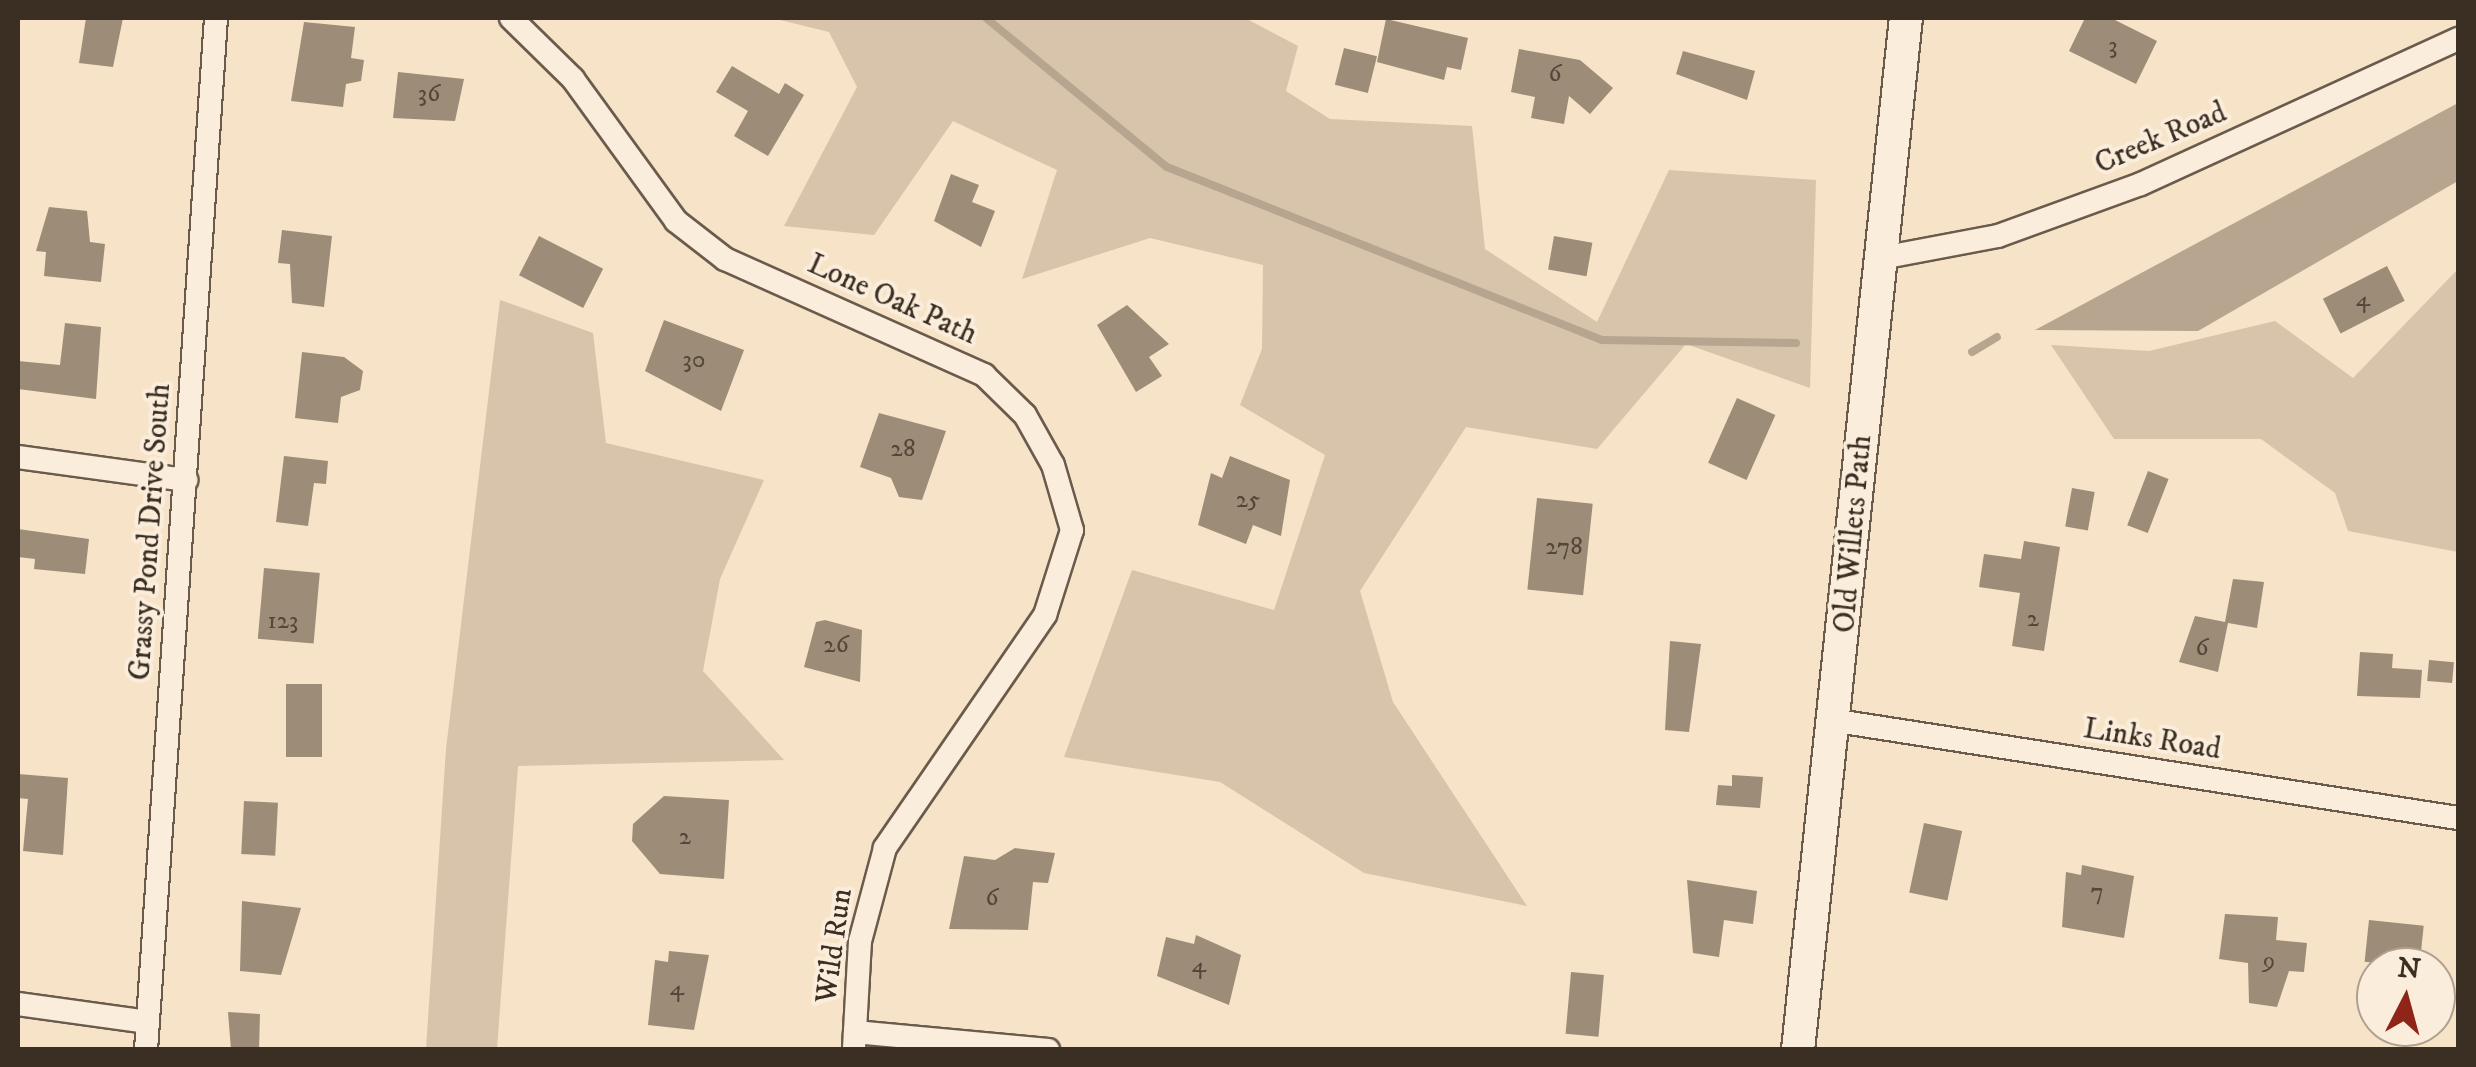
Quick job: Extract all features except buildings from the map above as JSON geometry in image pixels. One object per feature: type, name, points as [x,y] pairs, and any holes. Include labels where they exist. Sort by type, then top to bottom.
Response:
[{"type":"main road","name":"Old Willets Path","points":[[1798,1050],[1837,721],[1876,259],[1906,18]]},
{"type":"street","name":"Grassy Pond Drive South","points":[[146,1050],[216,18]]},
{"type":"street","name":"Lone Oak Path","points":[[511,18],[573,79],[676,221],[725,259],[984,375],[1025,415],[1053,465],[1072,530],[1046,615],[914,800]]},
{"type":"street","name":"Creek Road","points":[[1876,259],[1998,236],[2141,184],[2458,38]]},
{"type":"street","points":[[18,457],[186,480]]},
{"type":"street","name":"Links Road","points":[[1837,721],[2458,818]]},
{"type":"street","name":"Wild Run","points":[[854,1041],[868,896],[914,800]]},
{"type":"street","points":[[18,1004],[148,1022]]},
{"type":"street","points":[[854,1041],[1048,1050]]},
{"type":"shaded area","points":[[772,18],[1245,18],[1298,46],[1286,91],[1330,119],[1472,126],[1485,249],[1597,322],[1669,170],[1816,180],[1810,388],[1686,344],[1597,449],[1466,427],[1360,591],[1393,702],[1527,906],[1364,873],[1220,782],[1064,757],[1132,570],[1274,610],[1325,455],[1240,405],[1262,349],[1263,265],[1150,238],[1022,279],[1057,170],[953,121],[874,235],[784,226],[857,87],[829,32]]},
{"type":"shaded area","points":[[2458,103],[2458,181],[2198,331],[2035,330]]},
{"type":"shaded area","points":[[2458,269],[2458,552],[2348,531],[2335,493],[2261,439],[2114,439],[2051,345],[2149,351],[2275,321],[2353,378]]},
{"type":"shaded area","points":[[500,300],[593,333],[606,443],[764,480],[720,579],[703,671],[784,760],[518,766],[497,1049],[426,1049],[446,749]]},
{"type":"waterway","points":[[986,18],[1167,167],[1602,340],[1796,343]]},
{"type":"waterway","points":[[1972,352],[1997,337]]}]
